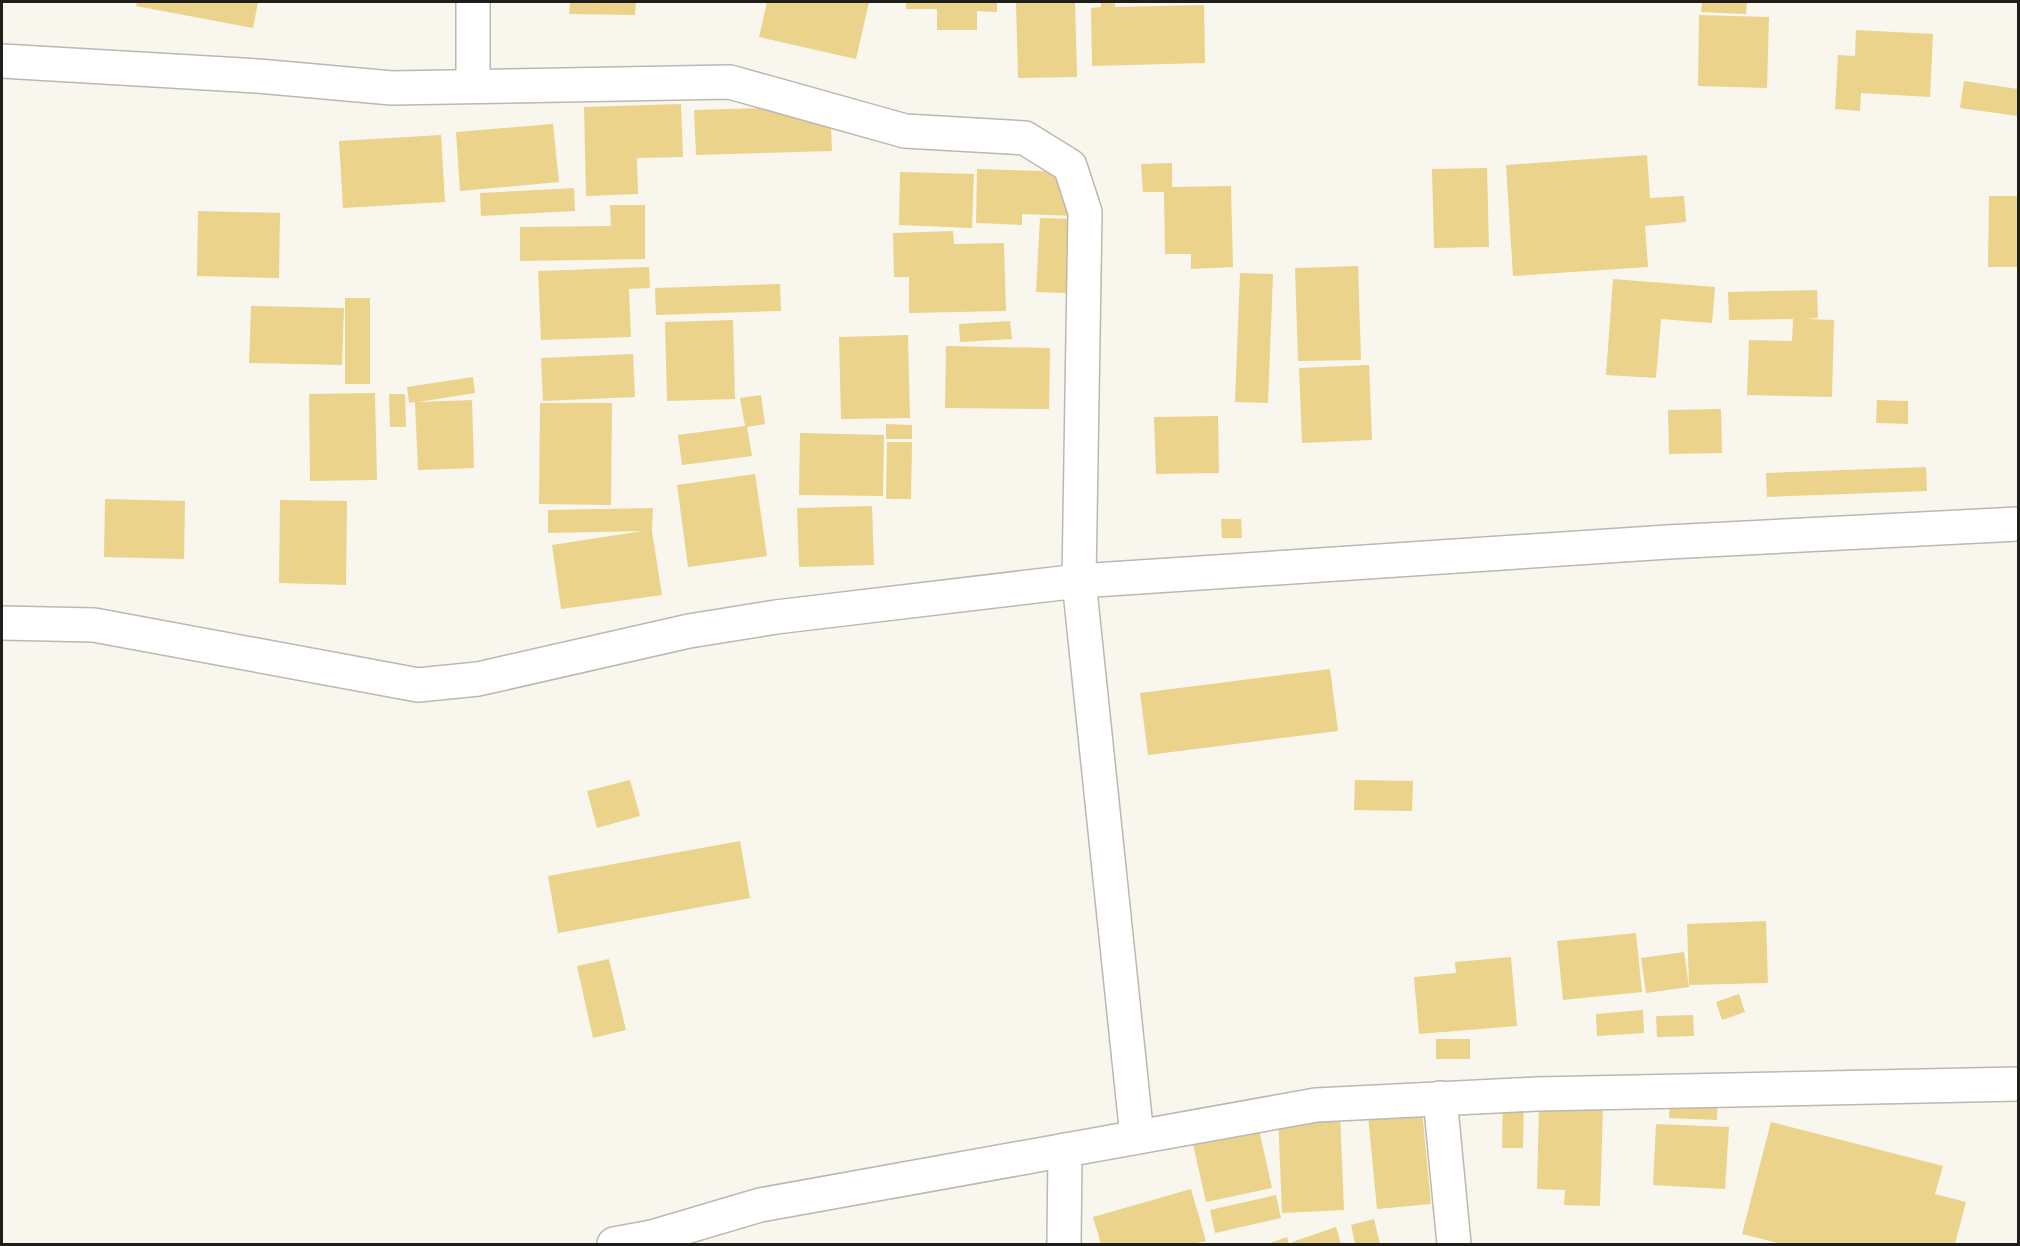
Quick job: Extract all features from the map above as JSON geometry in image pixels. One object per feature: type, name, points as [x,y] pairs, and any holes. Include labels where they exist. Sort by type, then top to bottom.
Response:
[{"type":"street","points":[[472,2],[473,86]]},
{"type":"street","points":[[2,61],[258,76],[392,88],[730,82],[905,131],[1025,138],[1070,166],[1085,212],[1079,581],[1137,1137]]},
{"type":"street","points":[[2,622],[94,625],[417,685],[478,679],[689,631],[776,617],[1079,581],[1668,542],[2019,524]]},
{"type":"street","points":[[614,1245],[654,1241],[760,1205],[1316,1105],[1440,1098],[2019,1084]]},
{"type":"street","points":[[1440,1098],[1454,1245]]},
{"type":"street","points":[[1064,1245],[1065,1150]]},
{"type":"building","points":[[137,2],[258,2],[253,28],[136,6]]},
{"type":"building","points":[[570,2],[636,2],[635,15],[569,14]]},
{"type":"building","points":[[767,2],[869,2],[856,59],[759,37]]},
{"type":"building","points":[[906,2],[997,2],[997,12],[977,11],[977,30],[937,30],[937,9],[906,9]]},
{"type":"building","points":[[1016,2],[1075,2],[1077,77],[1018,78]]},
{"type":"building","points":[[1101,2],[1115,2],[1115,7],[1204,5],[1205,63],[1092,66],[1091,8],[1101,7]]},
{"type":"building","points":[[1702,2],[1747,2],[1746,14],[1701,12]]},
{"type":"building","points":[[1699,15],[1769,17],[1767,88],[1698,86]]},
{"type":"building","points":[[1856,30],[1933,34],[1930,97],[1861,93],[1860,111],[1835,109],[1838,55],[1855,56]]},
{"type":"building","points":[[1964,81],[2018,89],[2018,116],[1960,108]]},
{"type":"building","points":[[681,104],[683,157],[637,158],[638,194],[586,196],[584,107]]},
{"type":"building","points":[[830,106],[832,151],[696,155],[694,110]]},
{"type":"building","points":[[553,124],[559,182],[460,191],[456,132]]},
{"type":"building","points":[[441,135],[445,202],[343,208],[339,141]]},
{"type":"building","points":[[1647,155],[1650,198],[1684,196],[1686,222],[1645,226],[1648,267],[1513,276],[1506,165]]},
{"type":"building","points":[[1172,163],[1172,187],[1231,186],[1233,267],[1191,269],[1191,254],[1165,254],[1164,192],[1143,192],[1141,164]]},
{"type":"building","points":[[1487,168],[1489,247],[1434,248],[1432,169]]},
{"type":"building","points":[[977,169],[1074,172],[1072,216],[1022,214],[1022,225],[976,223]]},
{"type":"building","points":[[900,172],[974,174],[972,228],[899,225]]},
{"type":"building","points":[[574,188],[575,211],[481,216],[480,193]]},
{"type":"building","points":[[1989,196],[2018,196],[2018,267],[1988,267]]},
{"type":"building","points":[[610,205],[645,205],[645,259],[520,261],[520,227],[611,226]]},
{"type":"building","points":[[198,211],[280,213],[279,278],[197,276]]},
{"type":"building","points":[[1040,218],[1078,219],[1088,294],[1036,292]]},
{"type":"building","points":[[953,231],[954,244],[1004,243],[1006,311],[909,313],[909,277],[894,277],[893,233]]},
{"type":"building","points":[[1358,266],[1361,360],[1298,361],[1295,268]]},
{"type":"building","points":[[649,267],[650,288],[629,289],[631,337],[541,340],[538,271]]},
{"type":"building","points":[[1240,273],[1273,274],[1268,403],[1235,402]]},
{"type":"building","points":[[1613,279],[1715,287],[1712,323],[1661,319],[1656,378],[1606,375]]},
{"type":"building","points":[[780,284],[781,311],[656,315],[655,288]]},
{"type":"building","points":[[1817,290],[1818,318],[1806,319],[1834,320],[1832,397],[1747,395],[1749,340],[1792,341],[1793,319],[1729,320],[1728,292]]},
{"type":"building","points":[[345,298],[370,298],[370,384],[345,384]]},
{"type":"building","points":[[251,306],[344,308],[342,365],[249,363]]},
{"type":"building","points":[[733,320],[735,399],[667,401],[665,322]]},
{"type":"building","points":[[1010,321],[1012,339],[960,342],[959,324]]},
{"type":"building","points":[[908,335],[910,418],[841,419],[839,337]]},
{"type":"building","points":[[946,346],[1050,348],[1049,409],[945,408]]},
{"type":"building","points":[[633,354],[635,397],[543,401],[541,358]]},
{"type":"building","points":[[1369,365],[1372,440],[1302,443],[1299,368]]},
{"type":"building","points":[[473,377],[475,393],[418,402],[472,400],[474,468],[418,470],[415,402],[409,403],[407,387]]},
{"type":"building","points":[[375,393],[377,480],[310,481],[309,394]]},
{"type":"building","points":[[389,394],[405,394],[406,427],[390,427]]},
{"type":"building","points":[[761,395],[765,424],[747,427],[752,456],[682,465],[678,435],[745,426],[740,398]]},
{"type":"building","points":[[1877,400],[1908,401],[1908,424],[1876,423]]},
{"type":"building","points":[[540,403],[612,403],[611,505],[539,504]]},
{"type":"building","points":[[1721,409],[1722,453],[1669,454],[1668,410]]},
{"type":"building","points":[[1218,416],[1219,473],[1156,474],[1154,417]]},
{"type":"building","points":[[886,424],[912,425],[912,439],[886,439]]},
{"type":"building","points":[[800,433],[884,435],[883,496],[799,495]]},
{"type":"building","points":[[887,442],[912,442],[911,499],[886,499]]},
{"type":"building","points":[[1926,467],[1927,491],[1767,497],[1766,473]]},
{"type":"building","points":[[755,474],[767,556],[688,567],[677,485]]},
{"type":"building","points":[[105,499],[185,501],[184,559],[104,557]]},
{"type":"building","points":[[280,500],[347,501],[346,585],[279,583]]},
{"type":"building","points":[[872,506],[874,565],[799,567],[797,508]]},
{"type":"building","points":[[653,508],[652,531],[662,595],[561,609],[552,545],[643,531],[548,533],[548,510]]},
{"type":"building","points":[[1221,519],[1241,519],[1242,538],[1222,538]]},
{"type":"building","points":[[1330,669],[1338,731],[1148,755],[1140,693]]},
{"type":"building","points":[[630,780],[640,816],[597,828],[587,791]]},
{"type":"building","points":[[1355,780],[1413,781],[1412,811],[1354,810]]},
{"type":"building","points":[[740,841],[750,898],[558,933],[548,876]]},
{"type":"building","points":[[1766,921],[1768,983],[1689,985],[1687,924]]},
{"type":"building","points":[[1636,933],[1642,992],[1563,1000],[1557,941]]},
{"type":"building","points":[[1684,952],[1689,987],[1646,993],[1641,958]]},
{"type":"building","points":[[1511,957],[1517,1026],[1419,1034],[1414,977],[1456,973],[1455,962]]},
{"type":"building","points":[[609,959],[626,1030],[593,1038],[577,966]]},
{"type":"building","points":[[1739,994],[1745,1012],[1722,1020],[1716,1002]]},
{"type":"building","points":[[1643,1010],[1644,1033],[1597,1036],[1596,1014]]},
{"type":"building","points":[[1693,1015],[1694,1036],[1657,1037],[1656,1016]]},
{"type":"building","points":[[1436,1039],[1470,1039],[1470,1059],[1436,1059]]},
{"type":"building","points":[[1670,1090],[1718,1091],[1717,1120],[1669,1118]]},
{"type":"building","points":[[1503,1098],[1524,1098],[1523,1148],[1502,1148]]},
{"type":"building","points":[[1421,1100],[1431,1204],[1377,1209],[1367,1105]]},
{"type":"building","points":[[1539,1105],[1603,1106],[1600,1206],[1564,1205],[1565,1190],[1537,1189]]},
{"type":"building","points":[[1340,1113],[1344,1210],[1282,1213],[1278,1115]]},
{"type":"building","points":[[1771,1122],[1943,1166],[1935,1194],[1966,1202],[1955,1244],[1782,1244],[1742,1234]]},
{"type":"building","points":[[1656,1124],[1729,1127],[1725,1189],[1653,1185]]},
{"type":"building","points":[[1259,1130],[1272,1188],[1206,1202],[1193,1144]]},
{"type":"building","points":[[1191,1189],[1206,1241],[1192,1244],[1101,1244],[1093,1217]]},
{"type":"building","points":[[1276,1195],[1281,1218],[1215,1233],[1210,1210]]},
{"type":"building","points":[[1374,1219],[1380,1244],[1355,1244],[1351,1225]]},
{"type":"building","points":[[1336,1227],[1341,1244],[1292,1244],[1292,1242]]},
{"type":"building","points":[[1287,1237],[1289,1244],[1267,1244]]}]
